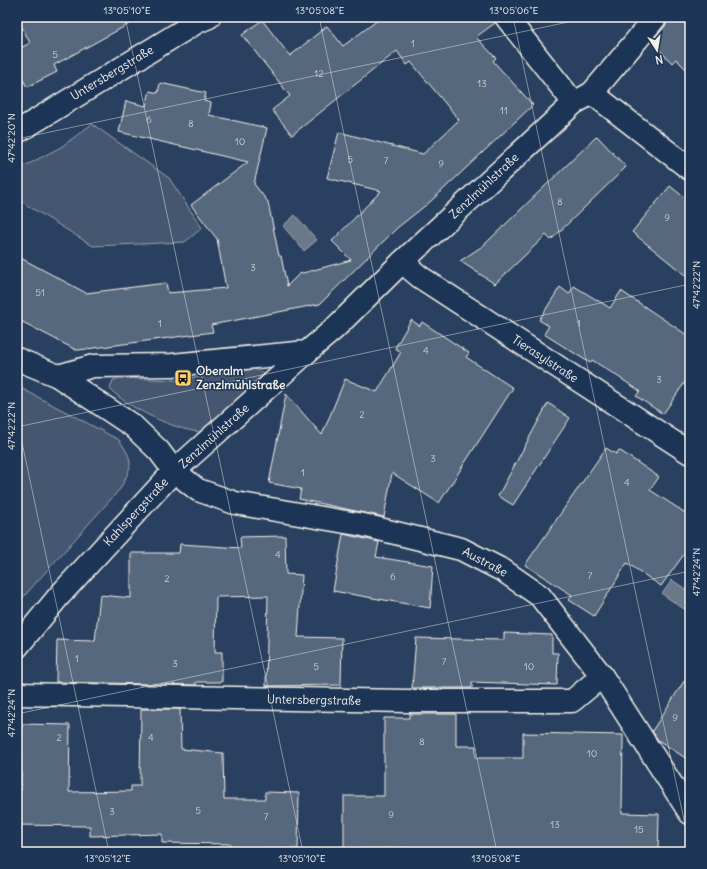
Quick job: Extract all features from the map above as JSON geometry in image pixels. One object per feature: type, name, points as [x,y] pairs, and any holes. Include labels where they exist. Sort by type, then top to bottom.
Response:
[{"type":"street","name":"Untersbergstraße","points":[[17,132],[157,46],[208,17]]},
{"type":"street","points":[[506,17],[583,98],[690,169]]},
{"type":"street","name":"Zenzlmühlstraße","points":[[174,471],[334,329],[402,262],[583,98],[656,17]]},
{"type":"street","name":"Tierasylstraße","points":[[402,262],[426,282],[690,453]]},
{"type":"street","points":[[58,376],[93,366],[172,365],[307,352]]},
{"type":"street","name":"Kahlspergstraße","points":[[17,359],[58,376],[133,426],[159,451],[174,471],[59,596],[17,647]]},
{"type":"street","name":"Austraße","points":[[174,471],[198,490],[236,503],[363,525],[461,549],[504,571],[540,596],[602,676],[690,813]]},
{"type":"street","name":"Untersbergstraße","points":[[17,694],[367,700],[572,700],[602,676]]},
{"type":"shaded area","points":[[92,124],[169,178],[202,228],[185,242],[93,246],[17,199],[17,170],[61,147]]},
{"type":"shaded area","points":[[295,215],[317,240],[304,251],[283,226]]},
{"type":"shaded area","points":[[254,369],[264,373],[264,381],[237,404],[199,432],[177,427],[139,410],[110,389],[113,380],[123,378],[175,380]]},
{"type":"shaded area","points":[[17,386],[119,440],[128,454],[130,464],[127,475],[120,489],[17,604]]},
{"type":"shaded area","points":[[672,580],[690,592],[690,613],[662,594]]},
{"type":"building","points":[[17,17],[142,17],[54,65],[57,72],[27,87],[17,69],[17,50],[30,43]]},
{"type":"building","points":[[382,17],[494,17],[495,23],[476,37],[496,58],[493,61],[533,105],[431,201],[397,228],[320,304],[211,325],[213,332],[79,350],[76,350],[17,319],[17,256],[86,293],[166,283],[168,293],[226,288],[217,239],[191,205],[248,162],[119,132],[126,101],[146,106],[150,91],[158,93],[160,83],[206,93],[204,101],[211,103],[209,115],[267,128],[254,184],[268,202],[287,286],[299,274],[351,260],[332,241],[381,191],[327,178],[339,132],[423,154],[459,120],[411,62],[407,65],[397,51],[292,135],[272,110],[290,96],[242,35],[262,20],[290,56],[327,26],[343,46]]},
{"type":"building","points":[[668,17],[690,17],[690,73],[676,59],[672,63],[652,42],[666,25]]},
{"type":"building","points":[[597,136],[626,167],[551,240],[546,235],[495,284],[460,261],[484,245]]},
{"type":"building","points":[[670,186],[690,202],[690,279],[632,232]]},
{"type":"building","points":[[574,286],[610,308],[621,291],[690,337],[690,375],[663,414],[636,396],[640,391],[592,360],[590,363],[544,334],[549,326],[539,320],[560,287],[569,294]]},
{"type":"building","points":[[411,320],[420,326],[422,322],[469,353],[466,357],[513,388],[439,503],[392,473],[384,517],[299,499],[301,489],[269,483],[286,394],[322,435],[345,379],[377,392],[401,352],[395,348]]},
{"type":"building","points":[[548,403],[570,418],[513,505],[498,496]]},
{"type":"building","points":[[606,448],[616,454],[619,450],[659,477],[650,490],[690,516],[690,546],[661,586],[627,563],[594,616],[569,600],[572,595],[525,565]]},
{"type":"building","points":[[343,534],[379,542],[376,557],[433,566],[430,608],[333,591]]},
{"type":"building","points":[[285,536],[286,574],[302,575],[298,637],[342,638],[341,685],[266,686],[268,596],[216,597],[215,652],[222,652],[222,682],[196,682],[196,685],[56,682],[57,640],[95,641],[100,595],[131,598],[131,553],[179,553],[180,544],[241,548],[240,537]]},
{"type":"building","points":[[504,633],[552,635],[552,653],[558,653],[557,685],[472,682],[472,688],[412,688],[416,638],[504,640]]},
{"type":"building","points":[[690,672],[690,761],[658,740],[652,731]]},
{"type":"building","points":[[141,709],[180,709],[181,749],[223,753],[224,799],[265,799],[265,792],[299,793],[298,849],[230,848],[231,844],[162,843],[162,834],[90,836],[90,826],[17,825],[17,791],[21,791],[22,724],[70,725],[69,792],[131,791],[131,786],[140,786]]},
{"type":"building","points":[[410,714],[456,714],[456,746],[476,746],[476,758],[523,758],[523,733],[623,735],[622,813],[659,814],[658,852],[416,852],[416,848],[344,849],[344,796],[384,796],[384,718],[409,718]]},
{"type":"place","name":"Oberalm Zenzlmühlstraße","points":[[183,378]]}]
